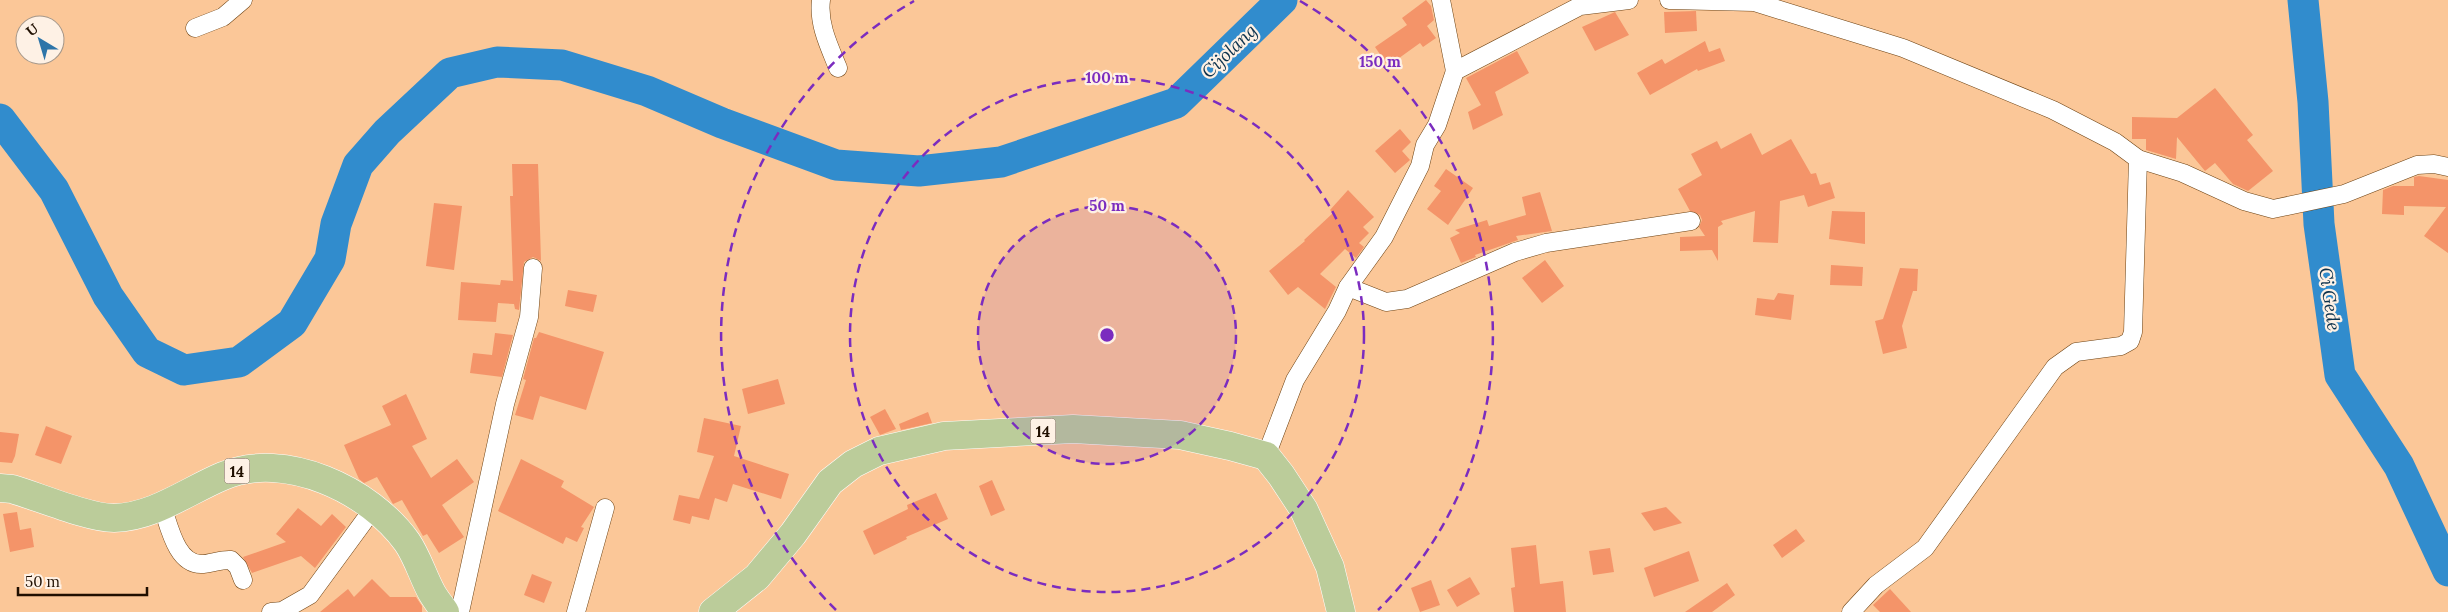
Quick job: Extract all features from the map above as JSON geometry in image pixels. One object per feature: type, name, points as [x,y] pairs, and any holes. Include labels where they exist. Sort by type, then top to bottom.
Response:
[{"type":"highway","name":"14","points":[[712,612],[757,577],[793,534],[830,482],[852,464],[879,451],[944,436],[1073,429],[1180,436],[1230,446],[1266,456]]},
{"type":"highway","points":[[1266,456],[1304,510],[1330,567],[1341,612]]},
{"type":"highway","name":"14","points":[[0,489],[12,489],[90,514],[112,518],[135,516],[162,506],[234,471],[276,468],[306,473],[343,488],[388,520],[408,543],[438,603]]},
{"type":"street","points":[[195,28],[223,17],[242,0]]},
{"type":"street","points":[[821,0],[820,10],[825,35],[838,68]]},
{"type":"street","points":[[1266,456],[1295,380],[1337,311],[1348,287],[1384,237],[1420,166],[1425,145],[1437,125],[1455,71],[1441,0]]},
{"type":"street","points":[[1455,71],[1580,6],[1629,0]]},
{"type":"street","points":[[1669,0],[1754,2],[1903,48],[2053,110],[2115,142],[2138,159],[2183,173],[2244,201],[2273,209],[2344,194],[2417,165],[2434,164],[2448,167]]},
{"type":"street","points":[[1851,612],[1876,585],[1925,548],[2055,368],[2076,352],[2122,346],[2130,341],[2133,332],[2138,159]]},
{"type":"street","points":[[1348,287],[1386,302],[1407,299],[1515,252],[1546,243],[1691,221]]},
{"type":"street","points":[[460,612],[502,413],[529,317],[533,268]]},
{"type":"street","points":[[162,506],[177,547],[186,558],[194,564],[231,560],[238,567],[243,580]]},
{"type":"street","points":[[576,612],[605,508]]},
{"type":"street","points":[[270,612],[282,611],[310,595],[373,509]]},
{"type":"building","points":[[1426,0],[1431,6],[1434,20],[1427,26],[1436,38],[1423,47],[1420,43],[1388,66],[1375,47],[1407,25],[1402,18]]},
{"type":"building","points":[[1696,11],[1697,31],[1665,33],[1664,12]]},
{"type":"building","points":[[1615,12],[1629,35],[1595,51],[1582,27]]},
{"type":"building","points":[[1705,41],[1709,52],[1720,48],[1725,61],[1698,71],[1697,69],[1650,95],[1637,73],[1662,59],[1665,64]]},
{"type":"building","points":[[1517,51],[1529,73],[1495,92],[1503,115],[1473,130],[1468,112],[1481,105],[1466,78]]},
{"type":"building","points":[[2215,88],[2253,135],[2247,140],[2273,171],[2248,191],[2233,184],[2215,163],[2205,171],[2177,137],[2176,159],[2146,150],[2146,139],[2132,139],[2132,117],[2177,118]]},
{"type":"building","points":[[1400,129],[1411,142],[1402,151],[1410,160],[1395,173],[1375,151]]},
{"type":"building","points":[[1751,133],[1762,155],[1791,139],[1811,174],[1816,173],[1820,185],[1830,182],[1835,198],[1808,207],[1804,195],[1780,201],[1778,243],[1753,242],[1755,211],[1721,221],[1723,224],[1718,227],[1718,261],[1712,250],[1680,251],[1680,237],[1705,236],[1699,227],[1702,220],[1700,215],[1690,211],[1678,189],[1702,175],[1691,154],[1717,141],[1721,149]]},
{"type":"building","points":[[512,164],[538,164],[541,261],[533,257],[524,262],[519,310],[515,309],[514,304],[498,303],[496,322],[458,320],[461,282],[500,285],[501,280],[513,281],[510,196],[513,196]]},
{"type":"building","points":[[1446,169],[1473,188],[1448,225],[1427,209],[1441,191],[1434,186]]},
{"type":"building","points":[[2414,177],[2448,180],[2448,253],[2424,236],[2446,207],[2404,206],[2404,215],[2382,214],[2383,190],[2393,186],[2414,186]]},
{"type":"building","points":[[1348,190],[1374,217],[1363,227],[1369,233],[1359,243],[1364,247],[1356,258],[1345,249],[1320,274],[1336,287],[1325,309],[1298,287],[1288,295],[1269,271],[1305,241],[1333,213],[1330,210]]},
{"type":"building","points":[[1540,192],[1552,231],[1516,236],[1518,240],[1475,255],[1476,257],[1461,263],[1450,238],[1460,233],[1455,230],[1487,220],[1489,226],[1526,215],[1522,197]]},
{"type":"building","points":[[434,203],[462,206],[454,270],[426,266]]},
{"type":"building","points":[[1832,211],[1865,212],[1865,244],[1829,239]]},
{"type":"building","points":[[1545,260],[1564,286],[1542,303],[1522,278]]},
{"type":"building","points":[[1831,265],[1863,267],[1862,286],[1830,285]]},
{"type":"building","points":[[1900,268],[1918,269],[1917,291],[1913,291],[1902,326],[1907,348],[1883,354],[1875,321],[1883,319]]},
{"type":"building","points":[[568,290],[597,295],[593,312],[565,306]]},
{"type":"building","points":[[1778,293],[1794,295],[1791,320],[1755,315],[1757,298],[1774,300]]},
{"type":"building","points":[[539,332],[604,352],[586,410],[540,396],[533,420],[515,415],[526,380],[523,379],[534,338],[536,338]]},
{"type":"building","points":[[495,333],[513,335],[502,377],[470,373],[473,353],[492,355]]},
{"type":"building","points":[[778,379],[785,404],[748,414],[742,389]]},
{"type":"building","points":[[406,394],[427,439],[412,446],[431,478],[457,459],[474,482],[442,505],[464,537],[439,553],[427,534],[423,536],[402,500],[393,504],[377,477],[364,483],[359,479],[344,445],[391,425],[382,406]]},
{"type":"building","points":[[885,409],[896,429],[880,435],[870,417]]},
{"type":"building","points":[[928,412],[932,423],[901,430],[899,424]]},
{"type":"building","points":[[704,418],[741,426],[734,456],[789,474],[781,499],[733,484],[727,502],[715,498],[709,520],[692,516],[690,524],[673,520],[679,495],[699,499],[714,456],[697,452]]},
{"type":"building","points":[[46,426],[72,436],[61,464],[35,455]]},
{"type":"building","points":[[0,432],[19,434],[12,463],[0,462]]},
{"type":"building","points":[[521,459],[564,481],[561,487],[594,507],[581,527],[584,528],[577,542],[566,537],[563,544],[498,511]]},
{"type":"building","points":[[992,480],[1005,510],[991,516],[979,486]]},
{"type":"building","points":[[936,493],[948,519],[906,537],[907,539],[874,555],[863,531],[908,509],[907,505]]},
{"type":"building","points":[[1666,507],[1682,523],[1654,531],[1641,513]]},
{"type":"building","points":[[298,508],[321,526],[332,514],[346,527],[315,568],[301,556],[252,573],[243,557],[286,542],[276,534]]},
{"type":"building","points":[[17,512],[20,530],[31,528],[34,547],[10,552],[3,514]]},
{"type":"building","points":[[1796,529],[1805,541],[1782,558],[1773,545]]},
{"type":"building","points":[[1536,545],[1540,584],[1563,581],[1566,612],[1514,612],[1511,588],[1515,587],[1511,548]]},
{"type":"building","points":[[1610,548],[1614,572],[1593,575],[1589,551]]},
{"type":"building","points":[[1689,551],[1699,581],[1654,597],[1644,568]]},
{"type":"building","points":[[532,574],[552,582],[544,603],[524,595]]},
{"type":"building","points":[[1470,577],[1480,594],[1457,607],[1447,590]]},
{"type":"building","points":[[372,579],[390,597],[416,597],[422,606],[422,612],[320,612],[348,589],[354,597]]},
{"type":"building","points":[[1431,580],[1440,605],[1420,612],[1411,588]]},
{"type":"building","points":[[1727,583],[1735,595],[1712,612],[1685,612]]},
{"type":"building","points":[[1890,589],[1911,612],[1880,612],[1873,605]]},
{"type":"waterway","name":"Cijolang","points":[[0,119],[54,190],[108,296],[147,352],[184,370],[239,362],[292,323],[330,259],[336,224],[358,165],[387,132],[450,73],[497,62],[562,65],[647,91],[722,123],[836,165],[919,171],[1001,162],[1176,103],[1282,0]]},
{"type":"waterway","name":"Ci Gede","points":[[2303,0],[2313,102],[2319,224],[2340,375],[2399,466],[2448,571]]}]
